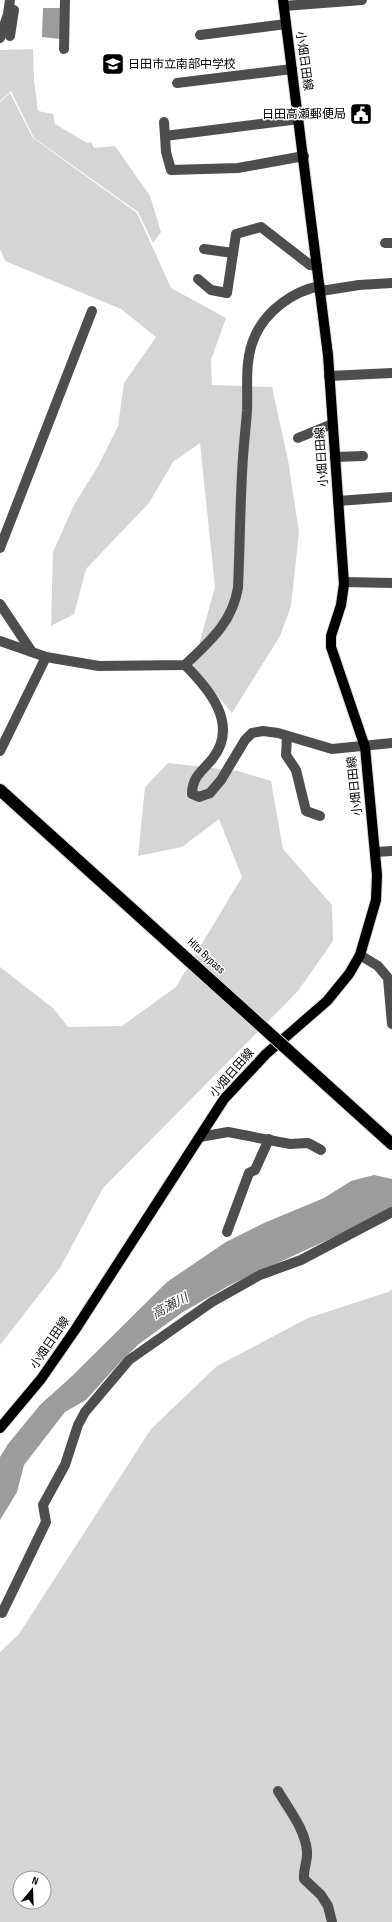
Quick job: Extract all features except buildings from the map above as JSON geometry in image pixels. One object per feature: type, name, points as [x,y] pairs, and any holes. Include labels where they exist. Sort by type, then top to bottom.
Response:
[{"type":"highway","name":"Hita Bypass","points":[[0,790],[392,1144]]},
{"type":"main road","name":"小畑日田線","points":[[0,1428],[41,1379],[75,1330],[224,1099],[266,1054],[327,1001],[349,974],[360,955],[376,900],[377,875],[365,747],[330,647],[334,626],[342,605],[344,582],[329,376],[320,288],[284,3]]},
{"type":"street","points":[[5,37],[10,0]]},
{"type":"street","points":[[5,37],[15,0]]},
{"type":"street","points":[[64,49],[65,0]]},
{"type":"street","points":[[284,3],[362,0]]},
{"type":"street","points":[[200,35],[286,24]]},
{"type":"street","points":[[177,83],[292,69]]},
{"type":"street","points":[[165,136],[299,119]]},
{"type":"street","points":[[164,122],[166,152],[171,170],[238,168],[304,156]]},
{"type":"street","points":[[198,279],[211,290],[227,293],[236,234],[261,227],[310,265],[317,266]]},
{"type":"street","points":[[204,249],[233,253]]},
{"type":"street","points":[[0,641],[46,657],[99,666],[185,665],[215,636],[226,622],[235,603],[238,588],[243,457],[247,411],[248,357],[255,336],[265,320],[276,309],[296,294],[320,288],[392,283]]},
{"type":"street","points":[[0,548],[92,311]]},
{"type":"street","points":[[329,376],[392,373]]},
{"type":"street","points":[[298,438],[332,424]]},
{"type":"street","points":[[335,457],[363,456]]},
{"type":"street","points":[[338,501],[392,497]]},
{"type":"street","points":[[344,582],[392,583]]},
{"type":"street","points":[[0,604],[32,652]]},
{"type":"street","points":[[0,751],[46,657]]},
{"type":"street","points":[[185,665],[202,682],[214,698],[221,714],[223,733],[220,745],[213,758],[196,776],[192,785],[192,794],[199,797],[210,793],[221,780],[245,740],[252,733],[263,731],[287,736],[332,749],[392,744]]},
{"type":"street","points":[[287,736],[286,755],[296,770],[306,811],[320,816]]},
{"type":"street","points":[[375,852],[392,851]]},
{"type":"street","points":[[360,955],[388,971],[392,1024]]},
{"type":"street","points":[[200,1136],[228,1132],[290,1144],[308,1143],[321,1150]]},
{"type":"street","points":[[227,1232],[249,1173],[255,1170],[269,1139]]},
{"type":"street","points":[[2,1613],[46,1522],[42,1505],[66,1465],[78,1425],[85,1412],[129,1360],[212,1302],[260,1275],[301,1260],[392,1212]]},
{"type":"street","points":[[278,1791],[302,1833],[306,1844],[308,1853],[303,1869],[304,1879],[321,1895],[328,1906],[332,1922]]},
{"type":"shaded area","points":[[33,49],[34,80],[38,111],[53,114],[55,124],[87,143],[91,142],[94,148],[115,146],[150,196],[161,232],[153,243],[138,212],[34,138],[11,91],[0,101],[0,50]]},
{"type":"shaded area","points":[[10,93],[33,138],[137,213],[171,288],[226,318],[211,360],[212,385],[272,387],[288,460],[299,532],[291,606],[280,636],[232,713],[193,666],[215,587],[200,443],[173,462],[149,503],[86,569],[74,614],[51,626],[53,552],[74,505],[98,466],[118,426],[124,383],[156,337],[121,309],[5,261],[0,249],[0,102]]},
{"type":"shaded area","points":[[168,763],[238,771],[271,781],[283,849],[332,905],[333,941],[298,991],[103,1188],[60,1268],[0,1345],[0,967],[53,1008],[68,1027],[122,1026],[176,987],[242,877],[219,819],[182,847],[138,856],[145,787]]},
{"type":"shaded area","points":[[392,1289],[392,1922],[0,1922],[0,1652],[19,1634],[151,1429],[217,1366],[308,1318],[388,1292]]},
{"type":"water","points":[[43,8],[61,8],[60,39],[42,37]]},
{"type":"water","name":"高瀬川","points":[[374,1175],[392,1179],[392,1207],[360,1225],[230,1285],[183,1312],[139,1344],[122,1360],[86,1400],[65,1412],[24,1465],[17,1492],[0,1520],[0,1457],[8,1444],[40,1405],[71,1377],[167,1282],[226,1242],[264,1223],[324,1198],[351,1181]]},
{"type":"place","name":"日田市立南部中学校","points":[[113,64]]},
{"type":"place","name":"日田高瀬郵便局","points":[[361,114]]}]
